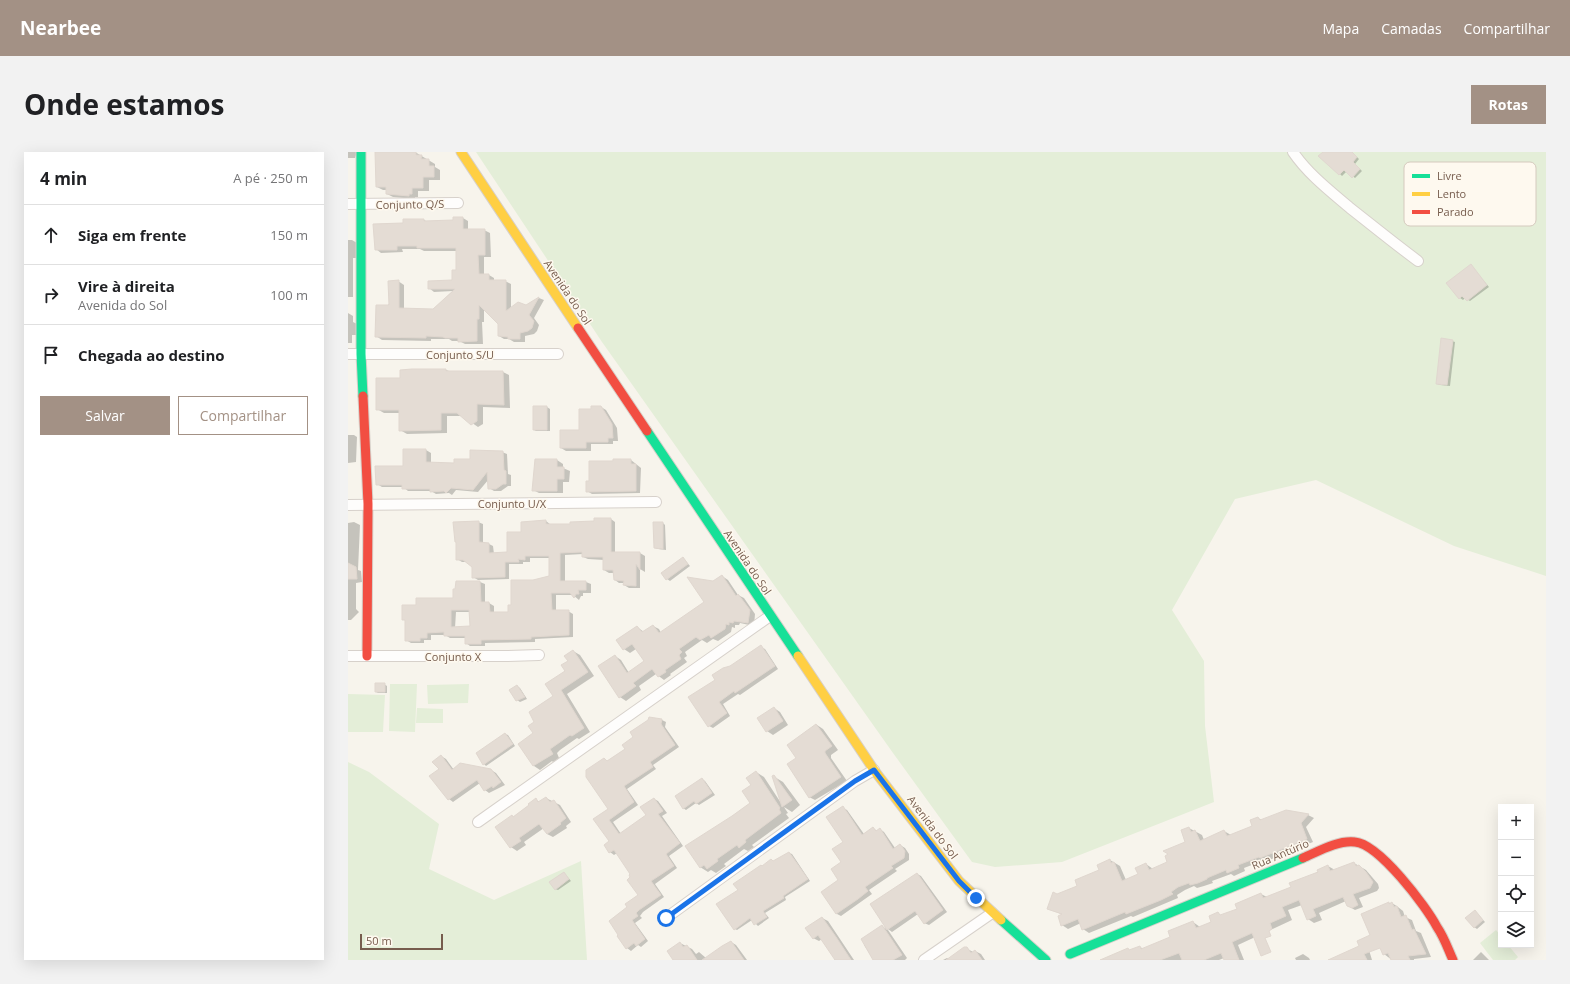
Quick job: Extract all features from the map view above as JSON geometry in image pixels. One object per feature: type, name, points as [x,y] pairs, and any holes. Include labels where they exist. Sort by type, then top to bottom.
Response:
[{"type":"street","points":[[361,152],[361,354],[368,504],[367,656]]},
{"type":"street","name":"Avenida do Sol","points":[[461,152],[874,770],[959,881],[992,913],[1046,960]]},
{"type":"street","points":[[1293,152],[1312,175],[1331,192],[1392,242],[1418,261]]},
{"type":"street","name":"Conjunto Q/S","points":[[348,204],[458,203]]},
{"type":"street","name":"Conjunto S/U","points":[[348,354],[558,354]]},
{"type":"street","name":"Conjunto U/X","points":[[348,505],[656,502]]},
{"type":"street","points":[[478,822],[770,616]]},
{"type":"street","name":"Conjunto X","points":[[348,656],[539,655]]},
{"type":"street","points":[[666,918],[855,781],[874,770]]},
{"type":"street","name":"Rua Antúrio","points":[[1070,954],[1329,846],[1353,841],[1362,843],[1382,857],[1409,889],[1434,922],[1453,960]]},
{"type":"street","points":[[924,960],[992,913]]},
{"type":"green space","points":[[476,152],[1546,152],[1546,576],[1454,546],[1316,480],[1235,499],[1172,610],[1204,661],[1205,726],[1214,802],[1062,862],[995,867],[972,862],[602,342]]},
{"type":"green space","points":[[390,684],[417,684],[415,732],[389,731]]},
{"type":"green space","points":[[469,684],[468,703],[428,704],[427,685]]},
{"type":"green space","points":[[348,694],[385,695],[383,732],[348,732]]},
{"type":"green space","points":[[417,708],[443,709],[443,723],[416,723]]},
{"type":"green space","points":[[348,762],[369,772],[439,824],[429,869],[494,900],[581,861],[587,960],[348,960]]},
{"type":"green space","points":[[1496,930],[1498,932],[1498,948],[1510,948],[1518,957],[1515,960],[1493,960],[1480,943]]},
{"type":"building","points":[[375,152],[416,152],[416,155],[422,155],[421,159],[429,159],[429,166],[434,166],[434,177],[423,177],[423,188],[412,188],[412,194],[409,194],[409,196],[386,194],[386,187],[376,187]]},
{"type":"building","points":[[1323,152],[1352,152],[1357,157],[1353,162],[1360,169],[1352,178],[1344,170],[1339,175],[1318,156]]},
{"type":"building","points":[[453,217],[463,217],[463,229],[485,229],[485,255],[478,255],[479,274],[489,274],[489,280],[506,280],[506,311],[518,302],[526,305],[539,297],[529,315],[534,321],[532,328],[528,331],[520,333],[520,339],[508,339],[508,337],[498,336],[498,324],[479,305],[479,319],[477,319],[477,341],[458,342],[458,338],[426,336],[426,338],[375,337],[376,305],[389,305],[388,281],[399,280],[399,308],[433,309],[455,289],[428,289],[428,281],[452,280],[452,270],[456,270],[456,248],[417,248],[417,246],[397,246],[397,250],[375,250],[373,224],[403,223],[403,219],[424,219],[424,221],[453,220]]},
{"type":"building","points":[[1471,264],[1487,285],[1467,301],[1462,296],[1459,299],[1446,283]]},
{"type":"building","points":[[1441,338],[1453,340],[1447,385],[1436,384]]},
{"type":"building","points":[[446,369],[446,371],[503,371],[504,405],[477,404],[477,421],[471,425],[457,413],[441,413],[441,430],[399,431],[399,410],[376,410],[376,378],[400,378],[400,370]]},
{"type":"building","points":[[533,406],[547,406],[547,430],[533,430]]},
{"type":"building","points":[[591,406],[601,406],[612,424],[613,438],[608,438],[608,442],[586,442],[586,448],[560,448],[560,430],[579,430],[579,409],[591,409]]},
{"type":"building","points":[[403,449],[426,449],[426,462],[454,463],[454,459],[470,459],[470,450],[503,451],[506,484],[503,484],[496,489],[488,489],[487,472],[473,490],[451,488],[446,493],[444,491],[430,492],[430,489],[402,489],[402,485],[376,485],[375,466],[403,466]]},
{"type":"building","points":[[535,459],[557,459],[557,467],[564,467],[564,479],[557,479],[557,491],[532,491]]},
{"type":"building","points":[[613,459],[631,459],[631,464],[636,464],[636,491],[586,492],[586,481],[589,481],[589,461],[613,461]]},
{"type":"building","points":[[594,518],[611,518],[611,552],[640,552],[640,570],[636,564],[636,586],[623,585],[624,581],[614,580],[613,570],[603,570],[603,557],[582,557],[582,552],[560,553],[560,581],[586,581],[586,590],[578,590],[579,594],[576,594],[574,598],[570,593],[551,593],[552,610],[569,610],[569,635],[531,637],[531,639],[481,640],[481,644],[465,644],[465,636],[444,636],[444,632],[427,633],[427,638],[420,638],[420,641],[405,641],[405,620],[402,620],[402,605],[416,605],[416,598],[453,598],[453,589],[455,589],[456,581],[480,581],[481,602],[489,602],[490,612],[508,612],[508,605],[511,605],[511,580],[533,580],[549,576],[549,556],[525,556],[525,560],[518,559],[519,562],[505,562],[505,577],[472,578],[472,567],[463,560],[456,560],[456,542],[453,522],[479,521],[479,542],[489,543],[489,553],[507,552],[507,532],[521,532],[521,522],[546,520],[546,524],[570,524],[570,522],[594,521]],"holes":[[[451,610],[469,610],[470,626],[451,627]]]},
{"type":"building","points":[[653,522],[663,522],[663,549],[654,548]]},
{"type":"building","points":[[683,557],[688,564],[666,580],[661,573]]},
{"type":"building","points":[[348,563],[356,567],[357,579],[348,579]]},
{"type":"building","points":[[722,575],[736,596],[738,594],[750,610],[748,623],[734,621],[733,623],[729,622],[729,625],[726,624],[725,629],[711,638],[709,635],[700,640],[696,637],[679,649],[682,652],[679,655],[681,659],[665,670],[666,672],[658,677],[652,669],[633,683],[636,686],[619,698],[598,666],[615,655],[627,673],[644,661],[632,644],[623,650],[616,640],[637,626],[642,632],[653,625],[659,633],[704,602],[687,577],[713,581]]},
{"type":"building","points":[[761,645],[775,666],[719,702],[727,713],[708,727],[688,697],[715,680],[712,675],[723,668],[730,666]]},
{"type":"building","points":[[573,650],[588,672],[561,690],[584,728],[572,736],[570,735],[550,749],[553,754],[533,766],[518,744],[533,733],[528,726],[534,722],[529,712],[553,696],[545,684],[565,671],[561,665],[568,661],[564,656]]},
{"type":"building","points":[[375,683],[385,683],[385,692],[375,692]]},
{"type":"building","points":[[517,685],[525,697],[516,701],[509,690]]},
{"type":"building","points":[[774,707],[783,721],[766,732],[757,718]]},
{"type":"building","points":[[649,717],[662,719],[661,724],[675,745],[650,762],[653,767],[624,786],[634,802],[609,820],[619,834],[646,815],[640,807],[654,798],[663,811],[658,814],[680,843],[666,854],[674,866],[651,881],[661,895],[639,910],[636,913],[638,916],[632,920],[645,939],[636,946],[634,943],[626,949],[609,921],[627,907],[625,904],[638,895],[627,880],[630,877],[630,874],[614,850],[609,853],[604,845],[609,841],[593,819],[608,809],[586,777],[586,770],[604,758],[607,761],[625,749],[622,745],[633,737],[630,732],[648,720]]},
{"type":"building","points":[[816,724],[832,746],[825,751],[825,753],[841,777],[809,798],[787,764],[796,758],[787,745]]},
{"type":"building","points":[[505,733],[513,744],[483,765],[476,753]]},
{"type":"building","points":[[441,755],[452,770],[460,763],[491,769],[501,782],[493,788],[492,786],[484,791],[477,780],[448,800],[429,776],[439,769],[432,762]]},
{"type":"building","points":[[756,771],[780,808],[781,813],[745,840],[746,842],[739,848],[737,845],[717,859],[718,861],[707,869],[704,865],[700,868],[685,846],[750,803],[742,791],[751,785],[746,778]]},
{"type":"building","points":[[774,775],[792,800],[782,807],[772,776]]},
{"type":"building","points":[[702,778],[712,793],[696,804],[694,801],[683,809],[675,796]]},
{"type":"building","points":[[546,797],[550,802],[554,800],[566,818],[560,823],[561,824],[547,834],[539,824],[519,838],[521,841],[510,848],[495,827],[512,815],[513,817],[536,798],[538,802]]},
{"type":"building","points":[[843,806],[862,835],[873,827],[876,831],[880,828],[893,849],[900,844],[905,851],[904,858],[891,866],[893,868],[865,887],[868,891],[836,914],[821,892],[838,880],[831,869],[841,862],[832,849],[843,842],[826,817]]},
{"type":"building","points":[[1286,810],[1309,814],[1301,823],[1307,839],[1260,858],[1259,857],[1238,865],[1239,868],[1227,873],[1226,870],[1198,883],[1190,885],[1189,883],[1178,887],[1171,892],[1173,894],[1161,900],[1126,914],[1125,912],[1082,930],[1078,919],[1061,926],[1058,916],[1062,914],[1047,909],[1053,892],[1057,894],[1077,886],[1075,880],[1099,870],[1097,865],[1110,859],[1111,863],[1114,862],[1122,881],[1138,874],[1135,868],[1146,863],[1149,870],[1167,862],[1165,856],[1168,854],[1163,851],[1185,842],[1181,830],[1189,827],[1191,832],[1195,830],[1200,841],[1224,830],[1227,836],[1252,826],[1250,820],[1258,817],[1260,820]]},
{"type":"building","points":[[789,852],[808,879],[783,896],[784,898],[763,911],[767,917],[754,925],[750,918],[734,930],[716,904],[738,890],[733,884],[771,859],[773,861]]},
{"type":"building","points":[[1354,862],[1356,866],[1359,865],[1366,872],[1373,882],[1370,888],[1353,894],[1358,905],[1352,908],[1347,906],[1343,897],[1313,909],[1316,916],[1307,920],[1299,900],[1282,907],[1286,916],[1270,923],[1272,929],[1269,931],[1271,936],[1265,938],[1271,952],[1261,956],[1252,933],[1232,942],[1239,960],[1224,960],[1221,953],[1204,960],[1182,960],[1179,953],[1160,960],[1100,960],[1128,948],[1129,950],[1140,946],[1141,949],[1170,937],[1168,931],[1193,921],[1196,928],[1211,922],[1209,916],[1218,912],[1220,915],[1237,909],[1235,904],[1261,893],[1263,898],[1291,887],[1289,883],[1318,872],[1317,870],[1328,865],[1330,871]]},
{"type":"building","points":[[564,872],[569,879],[555,890],[549,882]]},
{"type":"building","points":[[917,873],[943,910],[924,924],[915,911],[887,930],[870,904]]},
{"type":"building","points":[[1389,902],[1389,904],[1392,902],[1394,907],[1397,906],[1401,917],[1406,915],[1412,930],[1414,929],[1426,954],[1408,956],[1410,960],[1391,960],[1388,953],[1383,955],[1380,948],[1364,954],[1367,960],[1328,960],[1359,946],[1357,941],[1370,935],[1361,914]]},
{"type":"building","points":[[1475,910],[1483,920],[1474,928],[1465,918]]},
{"type":"building","points":[[822,917],[851,960],[835,960],[818,935],[813,939],[805,928]]},
{"type":"building","points":[[882,925],[902,955],[893,960],[873,960],[861,939]]},
{"type":"building","points":[[731,941],[744,960],[702,960],[722,946]]},
{"type":"building","points":[[680,942],[683,947],[687,945],[697,960],[673,960],[667,951]]},
{"type":"building","points":[[964,947],[967,947],[971,953],[975,950],[982,960],[946,960]]},
{"type":"traffic: fast","points":[[361,152],[361,354],[363,396]]},
{"type":"traffic: fast","points":[[647,431],[798,656]]},
{"type":"traffic: fast","points":[[1070,954],[1303,858]]},
{"type":"traffic: fast","points":[[1001,920],[1046,960]]},
{"type":"traffic: slow","points":[[461,152],[578,328]]},
{"type":"traffic: slow","points":[[798,656],[874,770],[959,881],[1001,920]]},
{"type":"traffic: jam","points":[[578,328],[647,431]]},
{"type":"traffic: jam","points":[[363,396],[368,504],[367,656]]},
{"type":"traffic: jam","points":[[1303,858],[1342,843],[1355,842],[1365,845],[1389,864],[1413,891],[1444,939],[1453,960]]},
{"type":"route","points":[[666,918],[855,781],[874,770],[959,881],[976,898]]}]
